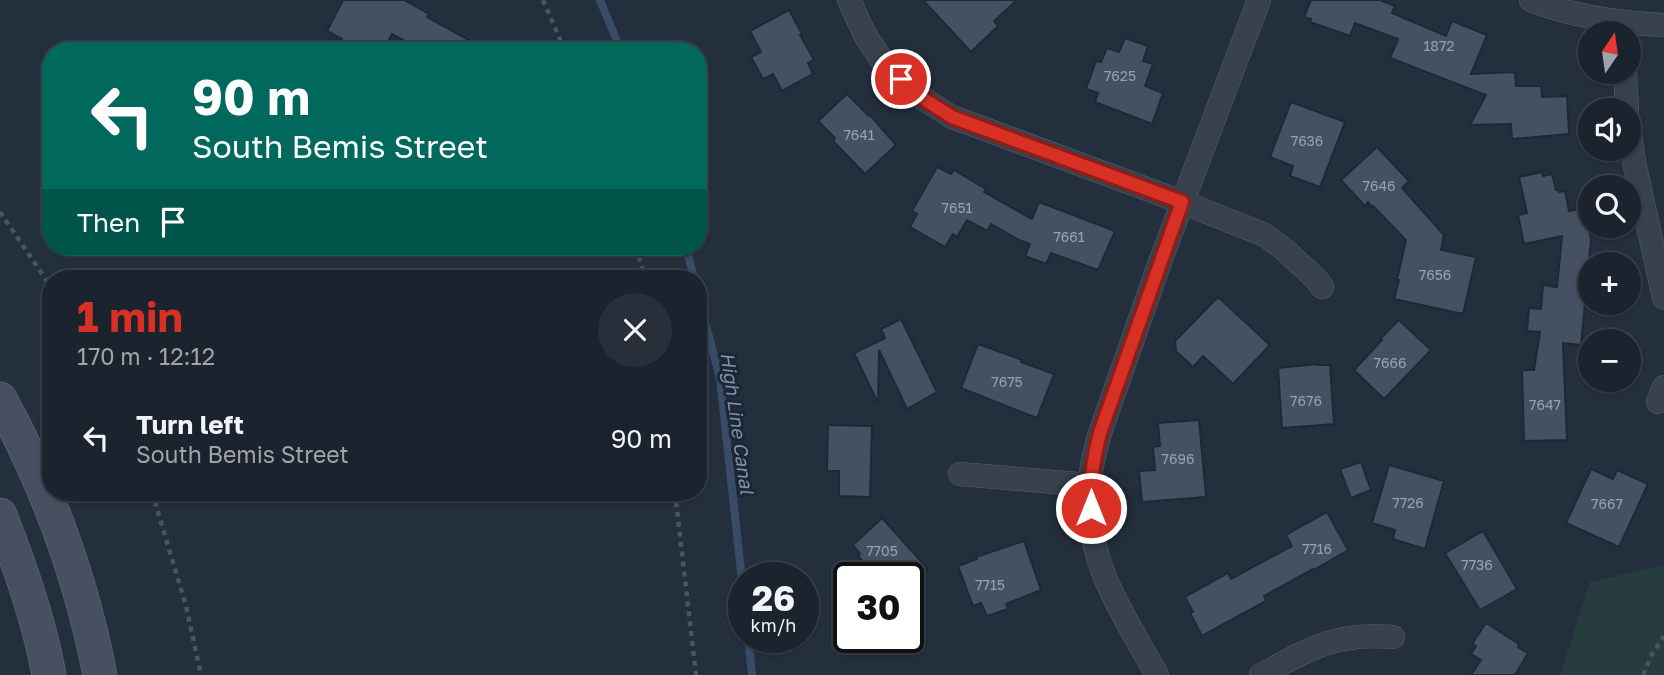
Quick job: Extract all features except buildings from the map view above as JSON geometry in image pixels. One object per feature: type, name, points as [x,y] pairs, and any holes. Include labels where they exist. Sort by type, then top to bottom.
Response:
[{"type":"main road","points":[[0,399],[42,484]]},
{"type":"main road","points":[[49,501],[64,539],[100,675]]},
{"type":"main road","points":[[0,515],[34,614],[49,675]]},
{"type":"street","points":[[849,0],[865,35],[885,65],[916,94],[952,117],[1265,235],[1286,250],[1322,287]]},
{"type":"street","points":[[1157,675],[1105,576],[1098,556],[1093,531],[1090,485],[1094,458],[1100,433],[1182,202],[1259,0]]},
{"type":"street","points":[[1531,0],[1552,9],[1604,21]]},
{"type":"street","points":[[1642,27],[1664,26]]},
{"type":"street","points":[[1634,161],[1664,298]]},
{"type":"street","points":[[960,474],[1090,485]]},
{"type":"street","points":[[1261,675],[1314,647],[1342,638],[1368,635],[1393,637]]},
{"type":"path","points":[[542,0],[561,42]]},
{"type":"path","points":[[0,212],[42,274]]},
{"type":"path","points":[[155,501],[186,606],[201,675]]},
{"type":"path","points":[[676,501],[696,675]]},
{"type":"path","points":[[1643,675],[1664,636]]},
{"type":"green space","points":[[1664,565],[1664,675],[1560,675],[1590,582]]},
{"type":"waterway","name":"High Line Canal","points":[[600,0],[617,42]]},
{"type":"waterway","name":"High Line Canal","points":[[688,256],[692,270]]},
{"type":"waterway","name":"High Line Canal","points":[[707,329],[720,378],[740,562]]},
{"type":"waterway","name":"High Line Canal","points":[[750,653],[752,675]]},
{"type":"route","points":[[901,79],[916,94],[952,117],[1182,202],[1100,433],[1090,485],[1091,508]]}]
